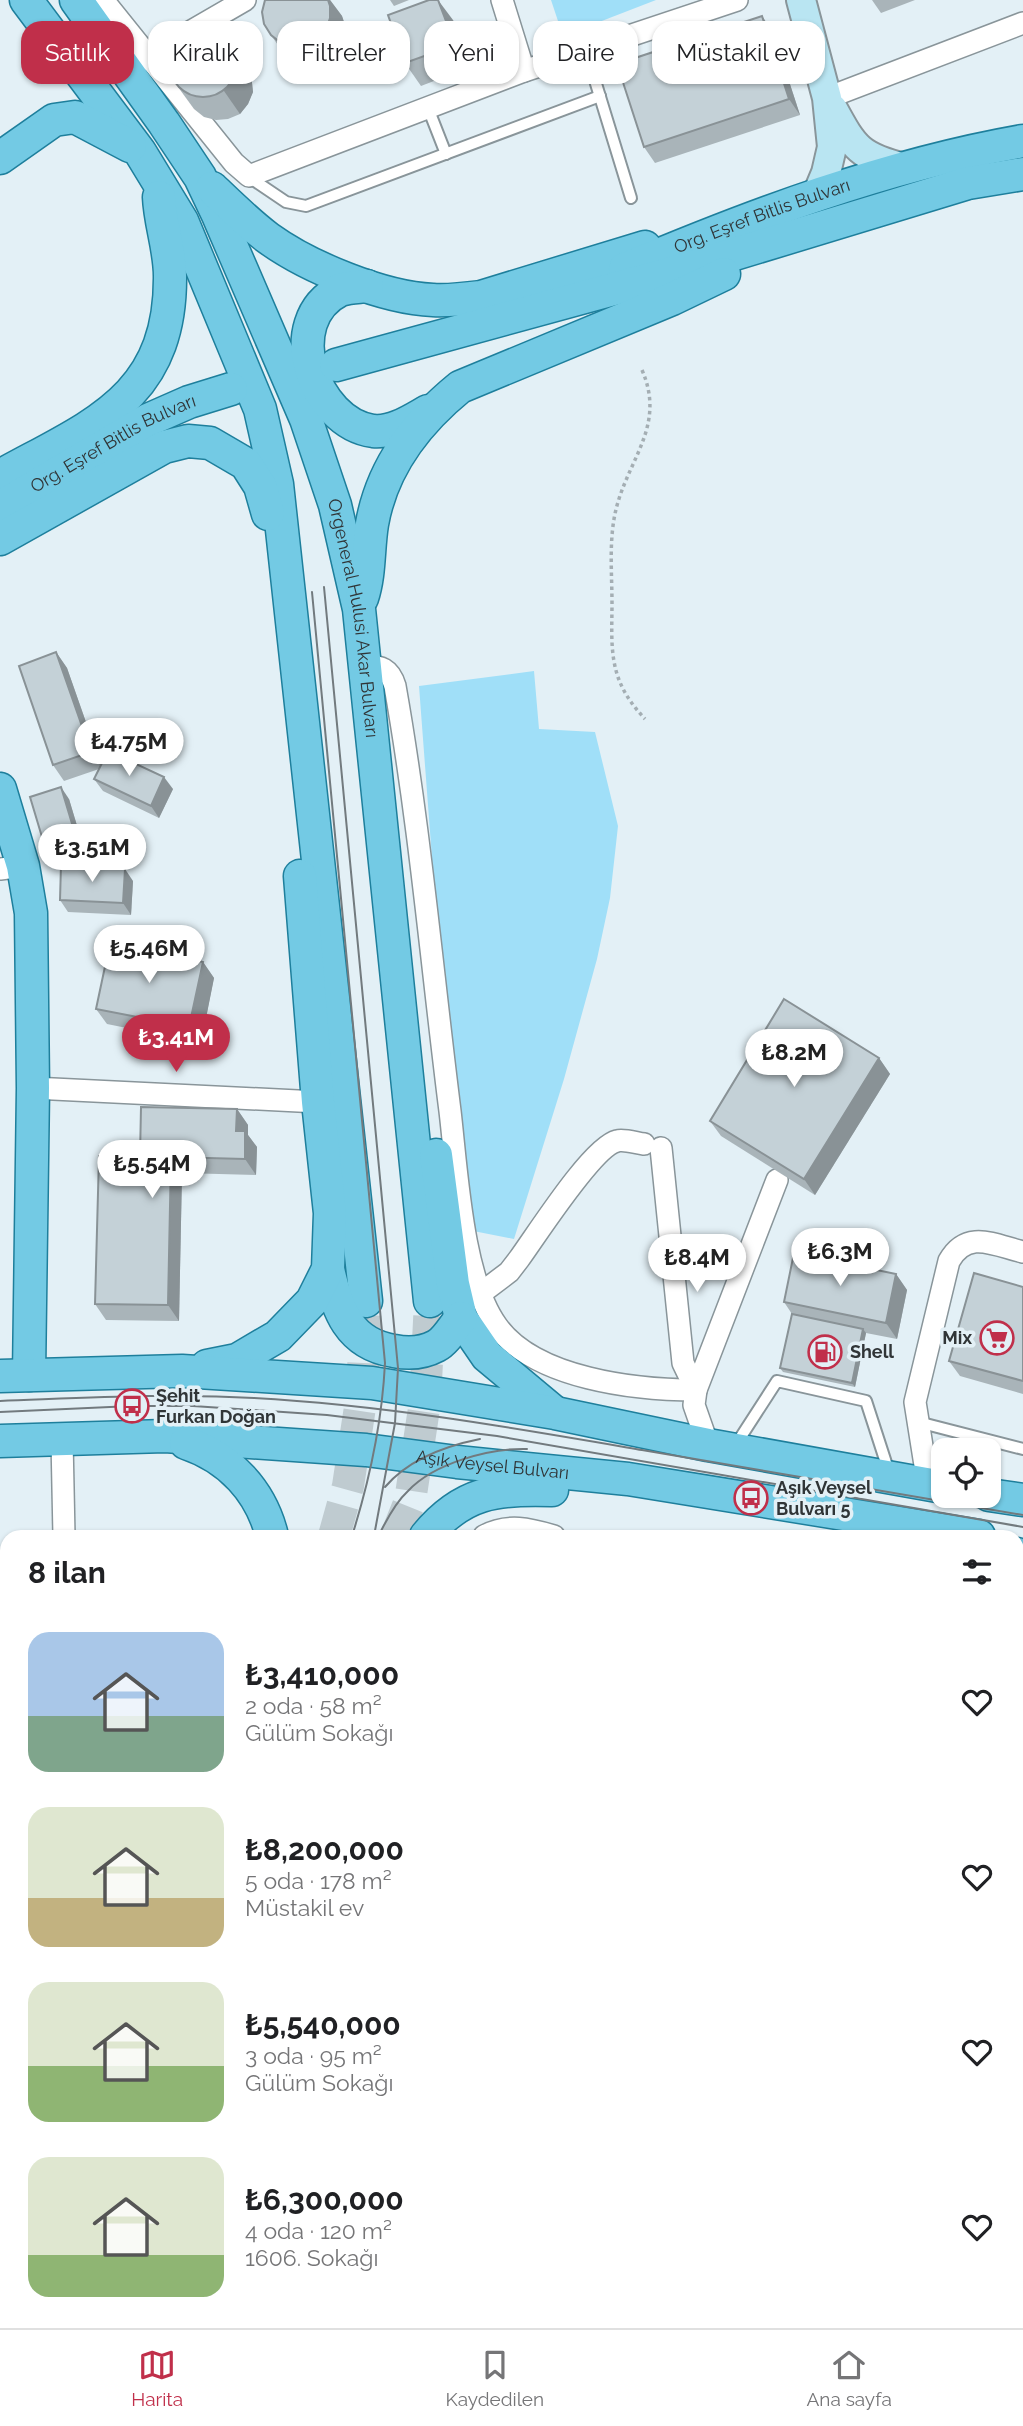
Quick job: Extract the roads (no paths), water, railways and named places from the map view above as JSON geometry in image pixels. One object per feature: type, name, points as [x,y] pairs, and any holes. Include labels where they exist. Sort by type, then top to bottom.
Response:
[{"type":"main road","points":[[26,0],[140,152],[182,221],[260,409],[277,484],[300,675],[366,1301]]},
{"type":"main road","name":"Orgeneral Hulusi Akar Bulvarı","points":[[76,0],[138,62],[200,177],[268,326],[306,419],[335,505],[359,609],[430,1301]]},
{"type":"main road","points":[[0,158],[54,120],[75,117],[95,125],[140,152]]},
{"type":"main road","name":"Org. Eşref Bitlis Bulvarı","points":[[335,365],[672,273],[820,211],[905,168],[1023,141]]},
{"type":"main road","name":"Org. Eşref Bitlis Bulvarı","points":[[509,318],[695,240],[820,211],[1023,174]]},
{"type":"main road","points":[[200,177],[270,239],[312,264],[367,286],[430,300],[481,297],[644,247],[695,240]]},
{"type":"main road","points":[[0,476],[97,422],[118,407],[140,383],[159,346],[168,313],[170,274],[159,207],[159,181]]},
{"type":"main road","points":[[367,286],[343,289],[327,299],[315,313],[307,333],[307,354],[324,397],[340,415],[355,425],[375,431],[402,426],[435,407],[460,387],[672,299],[820,211]]},
{"type":"main road","name":"Org. Eşref Bitlis Bulvarı","points":[[0,507],[148,420],[189,402],[231,389]]},
{"type":"main road","points":[[359,609],[367,582],[373,520],[381,493],[393,462],[435,407]]},
{"type":"main road","points":[[0,539],[164,447],[188,442],[210,443],[246,464],[260,486],[288,580]]},
{"type":"main road","points":[[364,673],[384,761],[451,1270],[470,1306],[487,1356],[555,1413]]},
{"type":"main road","points":[[300,675],[293,780],[318,1102],[330,1213],[328,1269],[333,1293],[347,1324],[374,1348],[411,1354],[438,1346],[470,1306]]},
{"type":"main road","points":[[0,789],[11,868],[32,913],[33,1088],[14,1376],[182,1371],[372,1383],[555,1413],[720,1447],[931,1484]]},
{"type":"main road","points":[[182,1371],[237,1360],[278,1335],[312,1301],[328,1269]]},
{"type":"main road","points":[[165,1436],[208,1450],[243,1478],[267,1518],[270,1530]]},
{"type":"main road","name":"Aşık Veysel Bulvarı","points":[[0,1441],[165,1436],[366,1450],[628,1479],[939,1530]]},
{"type":"main road","points":[[431,1530],[455,1507],[474,1497],[495,1491],[596,1491],[628,1479]]},
{"type":"main road","points":[[1001,1497],[1023,1500]]},
{"type":"main road","points":[[777,1505],[799,1518],[808,1530]]},
{"type":"main road","points":[[913,1526],[929,1530]]},
{"type":"street","points":[[103,0],[138,62],[248,176],[533,68]]},
{"type":"street","points":[[138,62],[245,0]]},
{"type":"street","points":[[502,0],[524,71]]},
{"type":"street","points":[[638,33],[737,0]]},
{"type":"street","points":[[801,0],[827,98],[832,147],[820,211]]},
{"type":"street","points":[[827,98],[1023,23]]},
{"type":"street","points":[[827,98],[850,141],[863,154],[882,163],[905,168]]},
{"type":"street","points":[[33,1088],[318,1102]]},
{"type":"street","points":[[470,1306],[514,1266],[583,1171],[605,1147],[618,1140],[653,1146],[683,1363],[696,1390]]},
{"type":"street","points":[[720,1447],[694,1405],[696,1390],[777,1180]]},
{"type":"street","points":[[931,1470],[915,1402],[949,1261],[961,1245],[980,1241],[1023,1252]]},
{"type":"street","points":[[470,1306],[482,1302],[497,1327],[511,1341],[530,1354],[584,1377],[624,1387],[696,1390]]},
{"type":"street","points":[[62,1440],[64,1530]]},
{"type":"street","points":[[503,1530],[517,1527],[529,1530]]},
{"type":"lane","points":[[596,84],[631,198]]},
{"type":"lane","points":[[248,176],[286,202],[306,206],[600,96]]},
{"type":"lane","points":[[428,108],[446,154]]},
{"type":"lane","points":[[720,1447],[777,1381],[866,1401],[891,1478]]},
{"type":"lane","points":[[918,1422],[1023,1449]]},
{"type":"tunnel","points":[[336,1530],[348,1486],[362,1394],[366,1301]]},
{"type":"tunnel","points":[[398,1530],[410,1501],[425,1402],[430,1301]]},
{"type":"tram line","points":[[324,587],[398,1368],[395,1423],[375,1530]]},
{"type":"tram line","points":[[312,592],[385,1363],[374,1451],[354,1530]]},
{"type":"tram line","points":[[0,1401],[190,1396],[351,1406],[449,1418],[1023,1515]]},
{"type":"tram line","points":[[0,1412],[193,1406],[327,1415],[497,1436],[1023,1527]]},
{"type":"tram line","points":[[385,1487],[394,1477],[416,1462],[454,1446],[480,1439]]},
{"type":"tram line","points":[[382,1530],[404,1495],[432,1472],[480,1454],[527,1449]]},
{"type":"place","name":"Mix","points":[[997,1338]]},
{"type":"place","name":"Shell","points":[[825,1352]]},
{"type":"place","name":"Şehit Furkan Doğan","points":[[132,1406]]},
{"type":"place","name":"Aşık Veysel Bulvarı 5","points":[[751,1498]]}]
